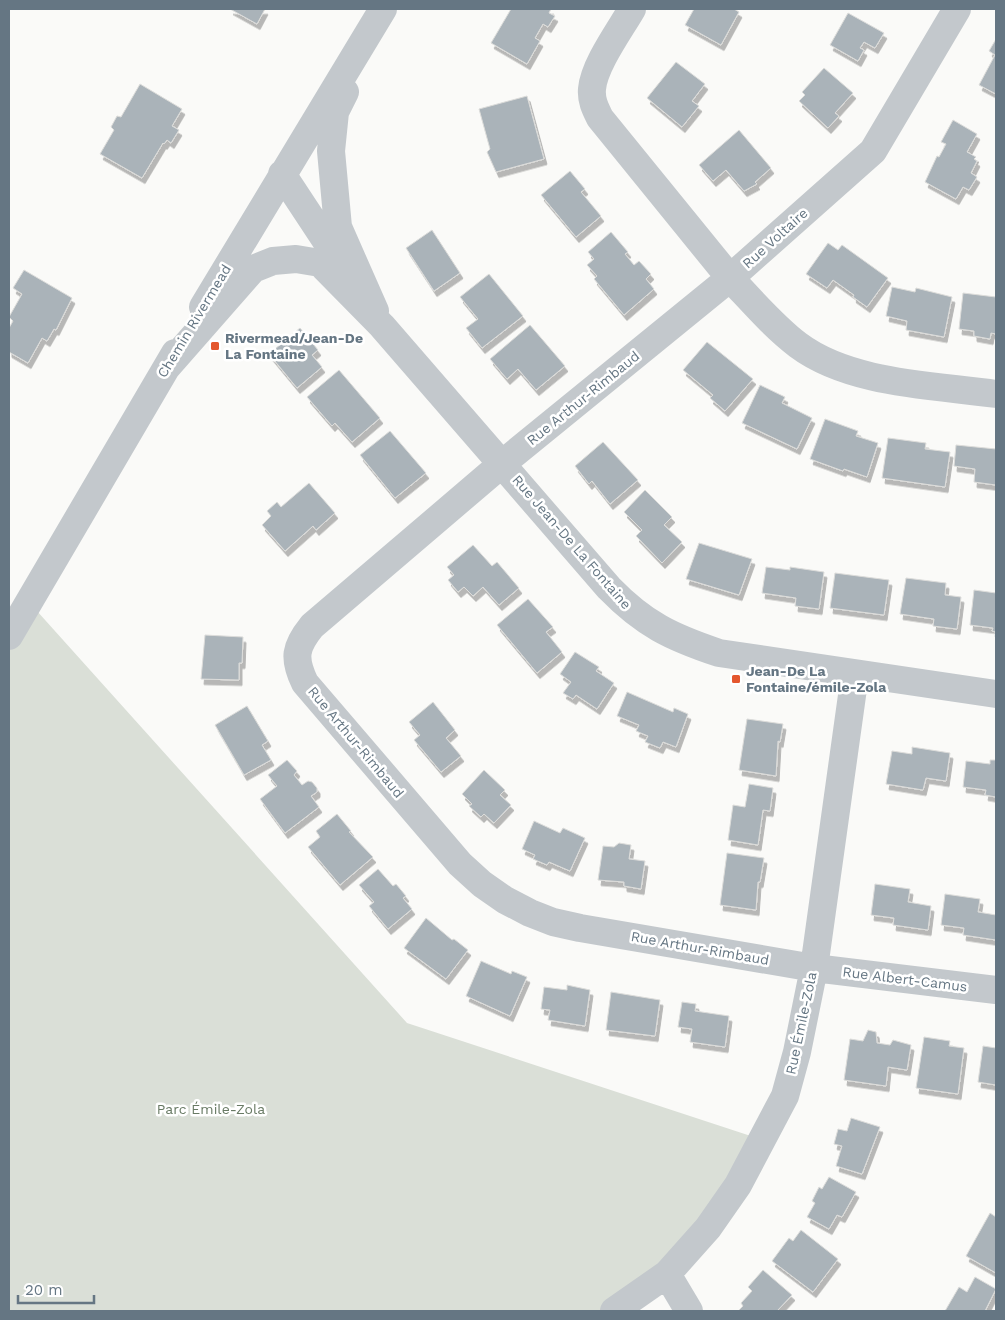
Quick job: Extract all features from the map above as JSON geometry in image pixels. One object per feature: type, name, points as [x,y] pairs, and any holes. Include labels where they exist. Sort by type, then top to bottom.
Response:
[{"type":"street","name":"Chemin Rivermead","points":[[9,636],[282,174],[384,9]]},
{"type":"street","name":"Rue Jean-De La Fontaine","points":[[382,326],[338,227],[331,151],[335,112],[384,9]]},
{"type":"street","name":"Rue Voltaire","points":[[632,9],[598,68],[592,87],[593,103],[600,118],[730,278],[873,151],[956,9]]},
{"type":"street","name":"Rue Jean-De La Fontaine","points":[[282,174],[382,326]]},
{"type":"street","name":"Rue Jean-De La Fontaine","points":[[167,367],[253,269],[273,261],[296,258],[320,263],[382,326],[503,463],[609,588],[632,611],[657,628],[683,641],[719,653],[996,694]]},
{"type":"street","points":[[730,278],[774,324],[799,346],[845,370],[874,377],[996,394]]},
{"type":"street","name":"Rue Arthur-Rimbaud","points":[[730,278],[503,463],[312,626],[303,638],[296,654],[298,668],[305,683],[460,864],[505,900],[554,922],[580,928],[814,968]]},
{"type":"street","name":"Rue Émile-Zola","points":[[614,1311],[667,1274],[708,1228],[738,1185],[785,1096],[797,1052],[814,968],[854,674]]},
{"type":"street","name":"Rue Albert-Camus","points":[[814,968],[996,990]]},
{"type":"street","points":[[667,1274],[689,1311]]},
{"type":"green space","name":"Parc Émile-Zola","points":[[28,601],[407,1023],[763,1140],[738,1185],[614,1311],[9,1311],[9,636]]},
{"type":"building","points":[[230,9],[265,9],[257,24]]},
{"type":"building","points":[[511,9],[551,9],[549,13],[555,16],[548,27],[543,24],[535,38],[540,41],[527,64],[491,43]]},
{"type":"building","points":[[694,9],[734,9],[739,12],[721,45],[685,25]]},
{"type":"building","points":[[848,13],[884,33],[875,48],[864,42],[860,48],[864,50],[858,61],[830,45]]},
{"type":"building","points":[[996,39],[996,94],[979,85],[995,55],[989,51]]},
{"type":"building","points":[[676,62],[705,84],[692,101],[699,106],[682,127],[647,98]]},
{"type":"building","points":[[824,68],[853,93],[835,113],[839,116],[828,128],[799,101],[805,95],[802,92]]},
{"type":"building","points":[[140,84],[182,109],[172,126],[179,130],[171,143],[167,140],[163,143],[142,178],[100,154],[114,130],[111,127],[117,116],[121,117]]},
{"type":"building","points":[[527,96],[544,159],[496,172],[487,152],[490,149],[479,109]]},
{"type":"building","points":[[953,120],[977,134],[967,152],[976,157],[974,159],[977,161],[971,173],[977,177],[969,190],[963,187],[956,199],[925,182],[937,156],[939,157],[946,144],[941,142]]},
{"type":"building","points":[[739,130],[771,168],[755,182],[757,184],[744,191],[726,170],[713,181],[699,165]]},
{"type":"building","points":[[570,171],[585,189],[581,192],[601,216],[576,237],[541,195]]},
{"type":"building","points":[[432,230],[460,273],[434,291],[406,248]]},
{"type":"building","points":[[611,232],[628,252],[625,254],[634,265],[639,261],[651,274],[646,279],[654,289],[624,315],[594,279],[597,276],[587,265],[594,259],[588,252]]},
{"type":"building","points":[[828,243],[838,250],[842,245],[888,278],[867,307],[833,280],[827,288],[806,274]]},
{"type":"building","points":[[24,270],[72,298],[56,330],[54,329],[47,341],[42,338],[28,363],[9,352],[9,328],[13,321],[9,317],[22,294],[13,288]]},
{"type":"building","points":[[489,274],[523,316],[482,348],[466,328],[478,319],[460,297]]},
{"type":"building","points":[[892,287],[915,292],[916,288],[952,297],[944,337],[906,330],[907,321],[886,316]]},
{"type":"building","points":[[963,293],[996,297],[996,334],[991,333],[990,339],[974,336],[974,331],[959,329]]},
{"type":"building","points":[[530,325],[565,366],[536,390],[518,369],[507,379],[490,359]]},
{"type":"building","points":[[300,328],[318,350],[312,355],[322,367],[297,388],[269,354]]},
{"type":"building","points":[[707,342],[753,379],[725,411],[710,398],[713,395],[683,370]]},
{"type":"building","points":[[339,370],[380,418],[352,442],[335,423],[332,426],[307,397]]},
{"type":"building","points":[[760,385],[785,397],[782,403],[812,418],[797,449],[742,423]]},
{"type":"building","points":[[825,419],[858,431],[856,436],[878,443],[867,477],[844,469],[843,471],[810,459]]},
{"type":"building","points":[[390,431],[426,473],[395,498],[360,455]]},
{"type":"building","points":[[888,438],[926,443],[925,449],[950,452],[945,487],[882,478]]},
{"type":"building","points":[[603,442],[638,480],[610,504],[592,481],[589,484],[575,466]]},
{"type":"building","points":[[956,445],[996,449],[996,485],[974,482],[975,469],[954,466]]},
{"type":"building","points":[[309,483],[335,513],[316,530],[313,526],[285,551],[262,525],[271,516],[267,511],[277,502],[281,507]]},
{"type":"building","points":[[645,490],[672,517],[664,525],[682,542],[662,563],[636,536],[642,530],[624,512]]},
{"type":"building","points":[[699,543],[752,559],[739,595],[686,579]]},
{"type":"building","points":[[473,545],[492,566],[497,562],[519,588],[499,605],[483,587],[473,596],[464,587],[458,592],[448,580],[454,575],[447,567]]},
{"type":"building","points":[[766,567],[790,570],[790,567],[824,572],[819,609],[795,606],[796,598],[762,593]]},
{"type":"building","points":[[835,573],[889,580],[884,615],[830,608]]},
{"type":"building","points":[[906,578],[946,583],[945,595],[961,597],[957,629],[933,626],[934,619],[900,614]]},
{"type":"building","points":[[974,590],[996,593],[996,632],[992,631],[993,628],[970,625]]},
{"type":"building","points":[[528,599],[553,627],[546,632],[562,652],[537,673],[497,625]]},
{"type":"building","points":[[205,635],[243,637],[242,663],[239,663],[239,680],[201,679]]},
{"type":"building","points":[[575,652],[599,667],[596,671],[614,683],[597,709],[576,695],[573,699],[563,693],[571,682],[560,674]]},
{"type":"building","points":[[627,692],[673,712],[674,708],[688,714],[676,747],[663,742],[660,748],[645,742],[648,736],[636,731],[639,725],[617,716]]},
{"type":"building","points":[[433,702],[455,730],[446,738],[461,756],[441,772],[414,740],[420,735],[409,722]]},
{"type":"building","points":[[247,706],[268,741],[262,745],[271,760],[244,775],[215,725]]},
{"type":"building","points":[[747,719],[783,724],[780,742],[778,741],[776,776],[739,770]]},
{"type":"building","points":[[912,747],[950,753],[946,781],[926,778],[923,790],[886,784],[892,751],[912,754]]},
{"type":"building","points":[[287,760],[297,771],[294,775],[302,785],[308,781],[312,782],[317,788],[317,792],[311,796],[319,807],[285,833],[260,799],[277,786],[268,775]]},
{"type":"building","points":[[990,760],[996,760],[996,797],[985,795],[986,790],[963,787],[966,761],[990,764]]},
{"type":"building","points":[[484,770],[505,790],[500,795],[511,805],[494,823],[484,814],[481,817],[469,806],[472,804],[462,794]]},
{"type":"building","points":[[749,784],[773,788],[770,811],[763,810],[758,845],[728,840],[733,805],[745,807]]},
{"type":"building","points":[[337,814],[351,831],[349,832],[373,857],[340,885],[308,847],[320,837],[316,831]]},
{"type":"building","points":[[534,821],[560,833],[563,828],[585,838],[570,871],[549,862],[547,865],[533,859],[535,855],[522,849]]},
{"type":"building","points":[[619,843],[631,845],[629,859],[645,861],[641,889],[624,886],[624,882],[598,880],[603,846],[614,847]]},
{"type":"building","points":[[727,853],[764,858],[760,882],[758,882],[756,910],[720,905]]},
{"type":"building","points":[[378,869],[393,886],[396,884],[406,896],[403,898],[412,909],[388,929],[369,906],[374,902],[359,885]]},
{"type":"building","points":[[875,884],[910,889],[908,902],[931,906],[928,930],[893,925],[894,918],[871,915]]},
{"type":"building","points":[[945,894],[980,899],[978,912],[996,915],[996,940],[963,935],[964,928],[941,925]]},
{"type":"building","points":[[426,918],[452,940],[454,939],[468,950],[446,979],[404,948]]},
{"type":"building","points":[[481,961],[511,974],[512,971],[527,977],[510,1016],[466,996]]},
{"type":"building","points":[[567,985],[590,990],[585,1026],[548,1020],[550,1010],[541,1009],[544,987],[567,990]]},
{"type":"building","points":[[611,992],[660,1000],[655,1036],[606,1030]]},
{"type":"building","points":[[682,1002],[696,1004],[695,1011],[729,1016],[725,1047],[690,1042],[692,1029],[678,1027]]},
{"type":"building","points":[[868,1030],[876,1032],[877,1043],[890,1045],[893,1040],[911,1045],[907,1070],[888,1067],[886,1086],[844,1080],[850,1039],[863,1041]]},
{"type":"building","points":[[924,1037],[950,1041],[949,1046],[964,1048],[958,1094],[916,1088]]},
{"type":"building","points":[[983,1046],[996,1048],[996,1085],[978,1082]]},
{"type":"building","points":[[851,1118],[880,1127],[862,1174],[836,1166],[842,1146],[834,1144],[838,1129],[847,1131]]},
{"type":"building","points":[[829,1177],[856,1192],[842,1217],[837,1215],[829,1229],[807,1217],[815,1203],[812,1201],[819,1187],[822,1189]]},
{"type":"building","points":[[990,1213],[996,1217],[996,1273],[966,1256]]},
{"type":"building","points":[[801,1230],[838,1259],[813,1292],[772,1261],[789,1238],[793,1241]]},
{"type":"building","points":[[763,1270],[792,1295],[777,1311],[738,1311],[743,1306],[741,1303],[752,1291],[748,1287]]},
{"type":"building","points":[[975,1277],[996,1289],[985,1311],[945,1311],[959,1287],[967,1292]]},
{"type":"place","name":"Rivermead/Jean-De La Fontaine","points":[[215,346]]},
{"type":"place","name":"Jean-De La Fontaine/émile-Zola","points":[[736,679]]}]
